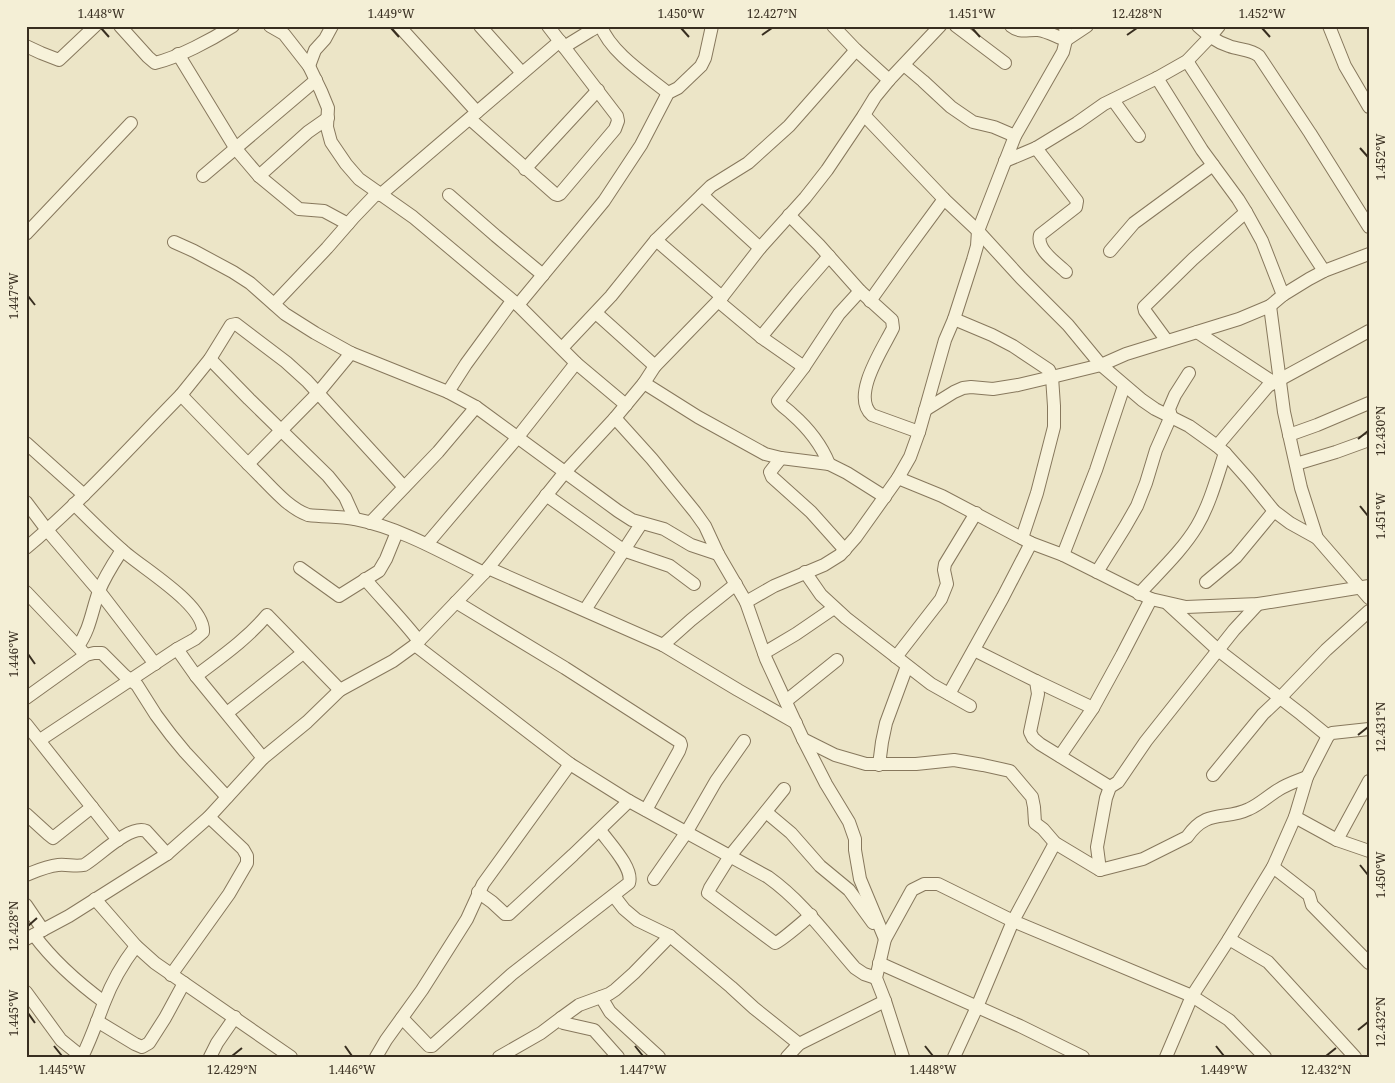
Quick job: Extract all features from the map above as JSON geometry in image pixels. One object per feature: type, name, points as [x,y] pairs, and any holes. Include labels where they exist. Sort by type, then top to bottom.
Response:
[{"type":"street","points":[[26,46],[59,60],[95,26]]},
{"type":"street","points":[[120,26],[152,61],[156,62],[178,54],[233,26]]},
{"type":"street","points":[[270,26],[284,34],[309,66],[328,108],[327,128],[331,142],[359,179],[413,218],[515,303],[542,327],[576,362],[626,405]]},
{"type":"street","points":[[309,66],[315,50],[325,39],[332,26]]},
{"type":"street","points":[[399,26],[474,116],[525,169],[556,195],[560,194],[615,129],[617,116],[548,26]]},
{"type":"street","points":[[480,26],[522,73]]},
{"type":"street","points":[[448,392],[466,364],[515,303],[543,275],[604,201],[641,144],[668,93],[678,88],[701,66],[705,58],[712,26]]},
{"type":"street","points":[[833,26],[889,80]]},
{"type":"street","points":[[34,935],[69,916],[167,854],[209,816],[263,758],[307,722],[340,690],[392,661],[417,643],[436,624],[486,571],[565,472],[626,405],[655,366],[720,299],[760,248],[827,170],[875,97],[940,26]]},
{"type":"street","points":[[956,26],[1005,63]]},
{"type":"street","points":[[1011,26],[1016,30],[1026,32],[1039,30],[1066,40]]},
{"type":"street","points":[[746,602],[805,572],[824,565],[840,555],[885,498],[910,457],[919,432],[944,340],[954,318],[973,260],[977,246],[978,231],[1015,136],[1063,52],[1066,40],[1066,26]]},
{"type":"street","points":[[1066,40],[1087,26]]},
{"type":"street","points":[[1198,26],[1219,43],[1255,52],[1259,56],[1295,109],[1369,227]]},
{"type":"street","points":[[1005,161],[1036,148],[1104,104],[1187,61],[1219,26]]},
{"type":"street","points":[[1329,26],[1345,66],[1369,107]]},
{"type":"street","points":[[274,304],[348,224],[379,194],[474,116],[522,73],[562,44],[590,30],[603,28],[613,45],[625,58],[668,93]]},
{"type":"street","points":[[562,348],[627,277],[656,240],[702,195],[720,180],[748,163],[789,126],[856,50]]},
{"type":"street","points":[[178,54],[236,148],[259,176],[299,209],[324,211],[348,224]]},
{"type":"street","points":[[1187,61],[1324,271]]},
{"type":"street","points":[[904,66],[951,107],[973,122],[994,127],[1015,136]]},
{"type":"street","points":[[1157,78],[1246,212],[1262,241],[1283,295]]},
{"type":"street","points":[[203,176],[316,80]]},
{"type":"street","points":[[525,169],[598,90]]},
{"type":"street","points":[[1113,100],[1139,136]]},
{"type":"street","points":[[864,115],[944,199],[978,231],[1021,278],[1068,324],[1101,365],[1124,386],[1155,409],[1189,426],[1221,450],[1274,511],[1290,523],[1317,538],[1364,587],[1369,598]]},
{"type":"street","points":[[259,176],[308,132],[328,118]]},
{"type":"street","points":[[26,234],[131,123]]},
{"type":"street","points":[[1036,148],[1077,201],[1076,207],[1040,235],[1039,239],[1045,253],[1066,272]]},
{"type":"street","points":[[1110,251],[1134,223],[1213,165]]},
{"type":"street","points":[[449,195],[543,275]]},
{"type":"street","points":[[702,195],[760,248]]},
{"type":"street","points":[[870,301],[944,199]]},
{"type":"street","points":[[1167,341],[1145,311],[1144,306],[1246,212]]},
{"type":"street","points":[[789,215],[820,245],[860,291],[891,318],[894,325],[870,373],[865,392],[866,409],[874,416],[919,432]]},
{"type":"street","points":[[656,240],[761,337],[804,367]]},
{"type":"street","points":[[174,242],[233,272],[250,283],[285,314],[351,353],[448,392],[476,407],[632,520],[664,529],[691,545],[718,554]]},
{"type":"street","points":[[925,410],[963,388],[993,389],[1018,386],[1101,365],[1126,354],[1239,319],[1270,306],[1283,295],[1324,271],[1369,254]]},
{"type":"street","points":[[761,337],[790,300],[829,256]]},
{"type":"street","points":[[829,464],[824,451],[816,440],[778,401],[804,367],[838,314],[860,291]]},
{"type":"street","points":[[1270,306],[1276,381],[1302,488],[1317,538]]},
{"type":"street","points":[[596,312],[655,366]]},
{"type":"street","points":[[949,694],[974,650],[1027,540],[1054,427],[1052,377],[1049,370],[1013,346],[954,318]]},
{"type":"street","points":[[26,548],[48,530],[181,395],[210,359],[228,328],[233,323],[286,362],[307,381],[404,487]]},
{"type":"street","points":[[1060,756],[1093,708],[1122,655],[1145,596],[1177,554],[1202,515],[1221,450],[1264,390],[1276,381],[1369,331]]},
{"type":"street","points":[[1197,332],[1276,381]]},
{"type":"street","points":[[248,464],[318,393],[351,353]]},
{"type":"street","points":[[210,359],[339,489],[345,497],[355,519]]},
{"type":"street","points":[[427,544],[517,438],[576,362]]},
{"type":"street","points":[[1097,572],[1136,506],[1146,483],[1156,450],[1171,416],[1169,410],[1175,395],[1189,373]]},
{"type":"street","points":[[644,383],[698,417],[765,454],[829,464],[847,473],[885,498]]},
{"type":"street","points":[[1062,555],[1096,470],[1124,386]]},
{"type":"street","points":[[181,395],[248,464],[302,513],[355,519],[397,532],[486,571],[585,610],[664,645],[796,723]]},
{"type":"street","points":[[1289,435],[1369,404]]},
{"type":"street","points":[[370,523],[438,452],[476,407]]},
{"type":"street","points":[[615,418],[652,459],[705,526],[718,554],[746,602],[764,654],[803,739],[855,836],[855,850],[860,879],[885,939]]},
{"type":"street","points":[[1296,464],[1369,440]]},
{"type":"street","points":[[26,443],[84,494]]},
{"type":"street","points":[[781,458],[770,473],[772,476],[811,512],[845,550]]},
{"type":"street","points":[[898,478],[942,496],[1027,540],[1145,596],[1186,607],[1258,604],[1364,587]]},
{"type":"street","points":[[546,495],[623,550],[670,566],[694,584]]},
{"type":"street","points":[[26,502],[99,591],[155,664]]},
{"type":"street","points":[[40,740],[203,632],[200,618],[182,598],[122,550],[74,504]]},
{"type":"street","points":[[1206,582],[1236,557],[1274,511]]},
{"type":"street","points":[[896,657],[941,599],[947,584],[944,570],[945,564],[976,513]]},
{"type":"street","points":[[585,610],[641,524]]},
{"type":"street","points":[[300,568],[339,596],[376,573],[382,566],[397,532]]},
{"type":"street","points":[[28,692],[82,651],[99,591],[107,573],[122,550]]},
{"type":"street","points":[[805,572],[821,595],[834,608],[931,684],[970,706]]},
{"type":"street","points":[[366,579],[400,617],[417,643],[543,744],[570,764],[628,801],[768,877],[782,887],[811,915],[855,968],[864,974],[876,978]]},
{"type":"street","points":[[664,645],[691,620],[736,584]]},
{"type":"street","points":[[27,594],[82,651],[102,653],[124,675],[132,680],[180,746],[227,797]]},
{"type":"street","points":[[456,602],[565,668],[680,742],[682,745],[679,752],[646,810]]},
{"type":"street","points":[[1166,602],[1218,650],[1328,736]]},
{"type":"street","points":[[1100,870],[1097,847],[1106,798],[1110,787],[1118,782],[1146,741],[1234,630],[1258,604]]},
{"type":"street","points":[[764,654],[834,608]]},
{"type":"street","points":[[1213,775],[1263,714],[1326,650],[1369,611]]},
{"type":"street","points":[[196,676],[240,642],[267,615],[340,690]]},
{"type":"street","points":[[177,650],[263,758]]},
{"type":"street","points":[[974,650],[1093,708]]},
{"type":"street","points":[[227,713],[303,653]]},
{"type":"street","points":[[786,701],[837,660]]},
{"type":"street","points":[[879,764],[886,723],[907,666]]},
{"type":"street","points":[[1036,680],[1038,694],[1030,734],[1040,744],[1110,787]]},
{"type":"street","points":[[26,724],[118,840]]},
{"type":"street","points":[[1166,1057],[1192,996],[1273,867],[1294,817],[1307,777],[1328,736],[1332,733],[1369,730]]},
{"type":"street","points":[[803,739],[834,755],[866,764],[916,764],[954,760],[983,764],[1010,771],[1032,797],[1035,823],[1055,843],[1100,870],[1143,859],[1187,837],[1209,818],[1244,812],[1258,805],[1278,790],[1307,777]]},
{"type":"street","points":[[654,879],[686,833],[716,781],[744,741]]},
{"type":"street","points":[[376,1057],[462,927],[478,892],[501,856],[570,764]]},
{"type":"street","points":[[1337,840],[1369,781]]},
{"type":"street","points":[[784,790],[730,856],[708,893],[775,943],[779,942],[811,915]]},
{"type":"street","points":[[478,892],[505,914],[509,914],[600,830],[628,801]]},
{"type":"street","points":[[26,814],[53,838],[92,807]]},
{"type":"street","points":[[766,812],[791,833],[820,866],[850,890],[885,939]]},
{"type":"street","points":[[171,975],[228,894],[247,863],[247,856],[243,849],[209,816]]},
{"type":"street","points":[[1294,817],[1337,840],[1369,851]]},
{"type":"street","points":[[26,875],[59,865],[84,865],[118,840],[132,832],[143,830],[167,854]]},
{"type":"street","points":[[402,1018],[432,1046],[512,974],[630,883],[630,874],[626,866],[600,830]]},
{"type":"street","points":[[954,1057],[1013,921],[1055,843]]},
{"type":"street","points":[[1273,867],[1309,895],[1312,905],[1369,963]]},
{"type":"street","points":[[903,1057],[876,978],[885,939],[912,890],[924,884],[938,884],[1013,921],[1192,996],[1229,1020],[1265,1057]]},
{"type":"street","points":[[614,896],[637,920],[670,936],[799,1044]]},
{"type":"street","points":[[95,898],[136,946],[155,963],[292,1057]]},
{"type":"street","points":[[26,905],[34,935],[58,965],[104,1002]]},
{"type":"street","points":[[499,1057],[522,1052],[541,1033],[579,1005],[615,990],[670,936]]},
{"type":"street","points":[[1229,939],[1268,962],[1355,1057]]},
{"type":"street","points":[[26,992],[61,1040],[82,1057],[89,1044],[104,1002],[119,972],[136,946]]},
{"type":"street","points":[[880,963],[977,1006],[1084,1057]]},
{"type":"street","points":[[98,1021],[140,1047],[145,1047],[165,1018],[184,982]]},
{"type":"street","points":[[601,997],[610,1012],[659,1057]]},
{"type":"street","points":[[787,1057],[799,1044],[885,1001]]},
{"type":"street","points":[[210,1057],[217,1043],[235,1018]]},
{"type":"street","points":[[560,1018],[563,1023],[594,1030],[618,1057]]}]
